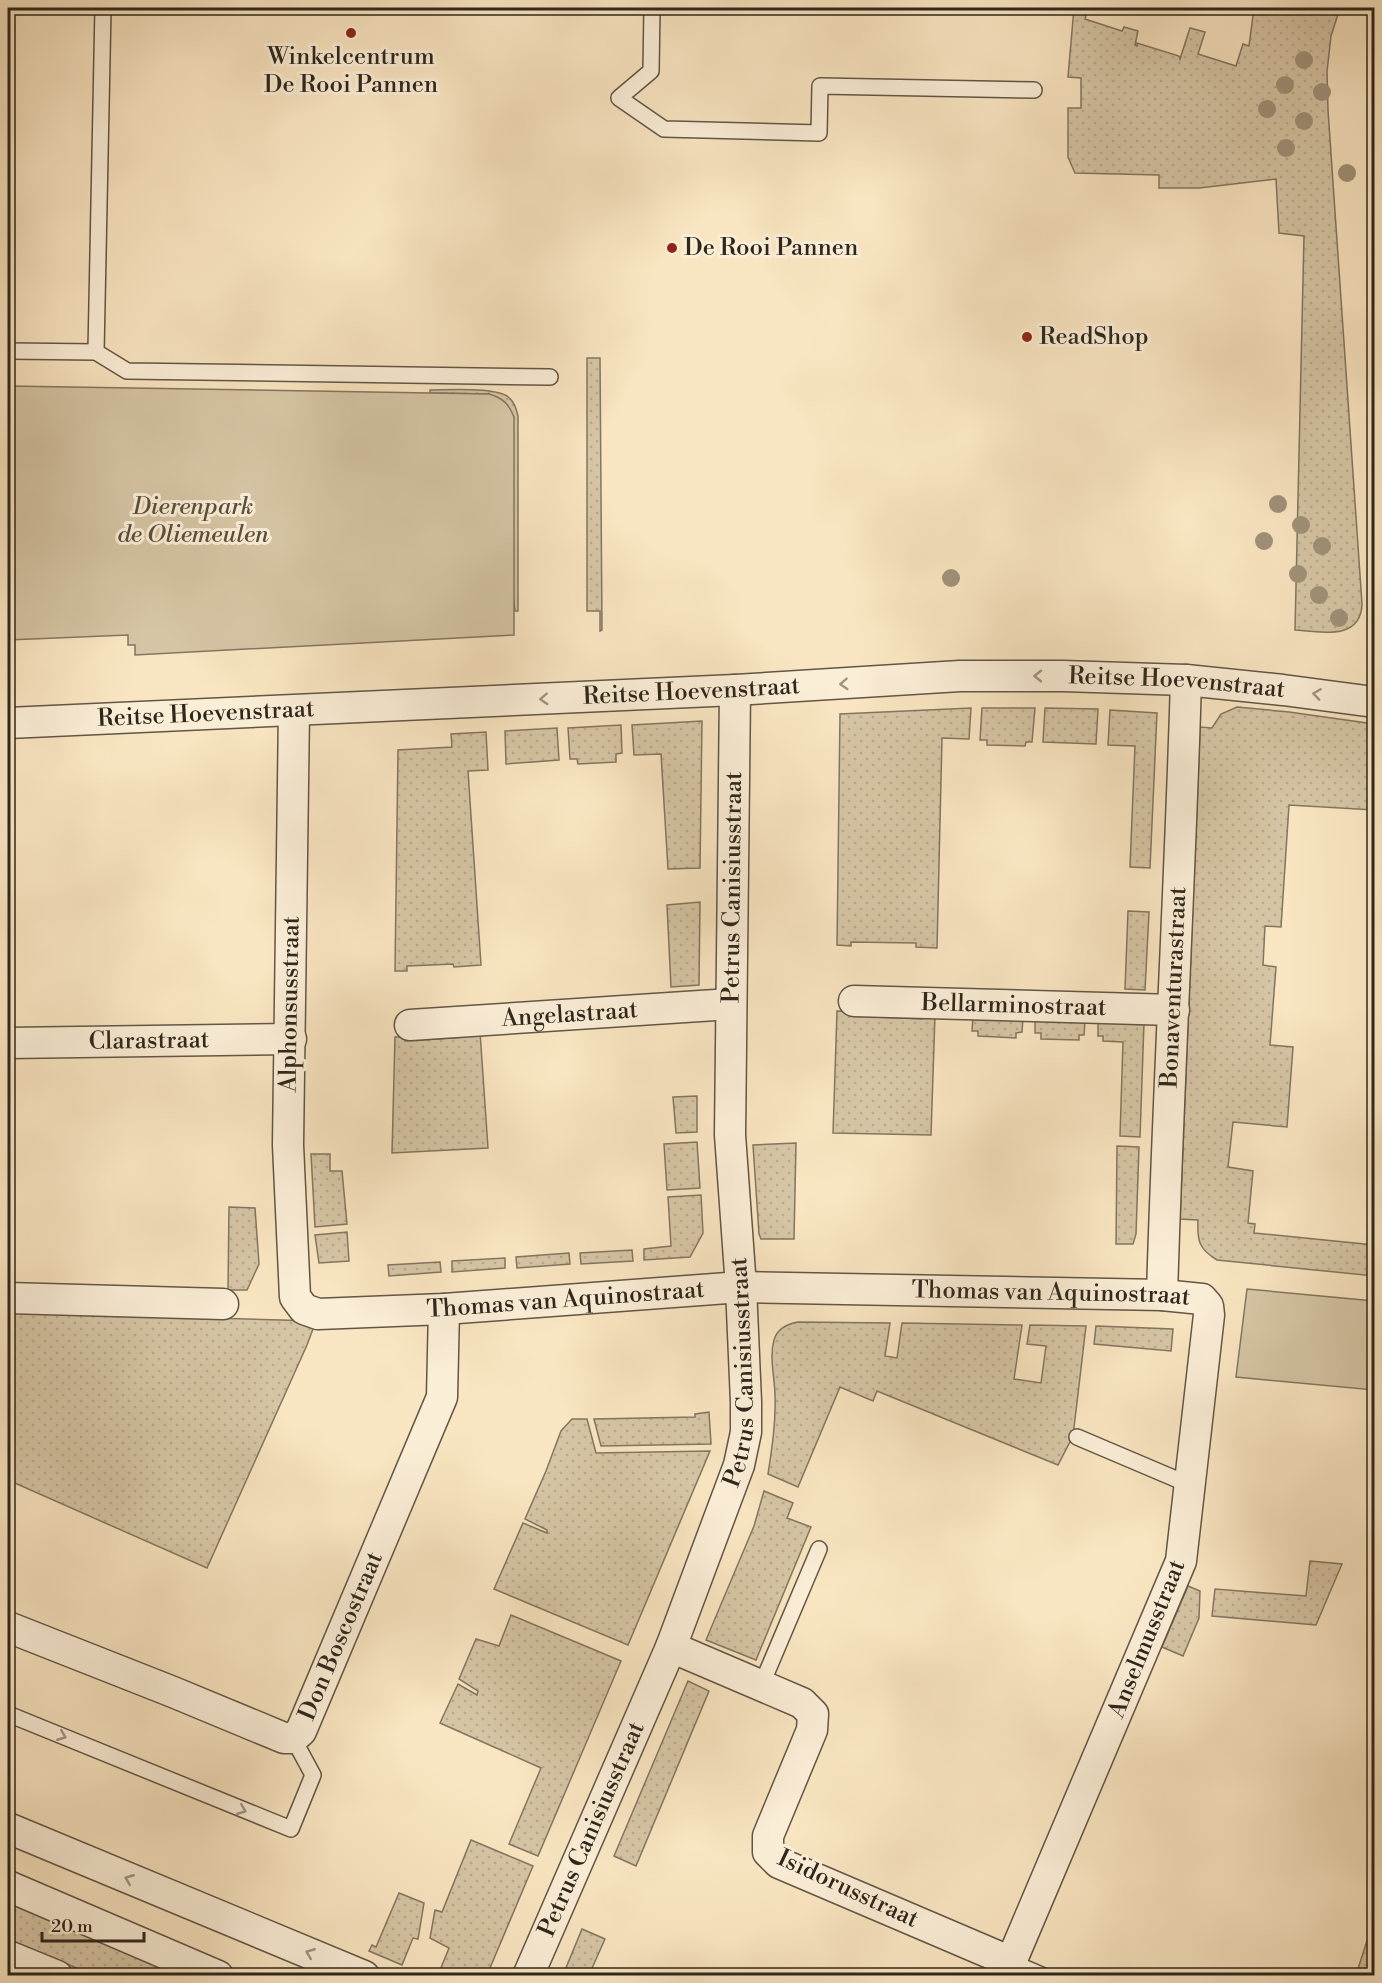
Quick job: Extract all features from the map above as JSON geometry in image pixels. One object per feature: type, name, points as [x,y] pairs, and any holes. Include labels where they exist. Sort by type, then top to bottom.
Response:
[{"type":"street","name":"Reitse Hoevenstraat","points":[[8,723],[735,690],[960,676],[1063,676],[1186,680],[1374,702]]},
{"type":"street","name":"Bonaventurastraat","points":[[1162,1295],[1186,680]]},
{"type":"street","name":"Petrus Canisiusstraat","points":[[528,1976],[671,1647],[739,1466],[746,1432],[741,1287],[730,1134],[735,690]]},
{"type":"street","name":"Alphonsusstraat","points":[[294,711],[288,1145],[295,1297]]},
{"type":"street","name":"Bellarminostraat","points":[[854,1000],[1174,1010]]},
{"type":"street","name":"Angelastraat","points":[[410,1025],[731,1004]]},
{"type":"street","name":"Clarastraat","points":[[8,1043],[291,1039]]},
{"type":"street","name":"Thomas van Aquinostraat","points":[[295,1297],[304,1309],[318,1314],[444,1309],[741,1287],[1162,1295],[1202,1299]]},
{"type":"street","points":[[8,1298],[223,1304]]},
{"type":"street","name":"Anselmusstraat","points":[[1007,1969],[1182,1561],[1209,1316],[1208,1306],[1202,1299]]},
{"type":"street","name":"Don Boscostraat","points":[[8,1628],[284,1738],[293,1738],[301,1731],[442,1397],[444,1309]]},
{"type":"street","name":"Isidorusstraat","points":[[671,1647],[802,1703],[813,1714],[812,1730],[768,1836],[768,1852],[779,1863],[1007,1969]]},
{"type":"street","points":[[8,1828],[364,1976]]},
{"type":"street","points":[[8,1886],[218,1976]]},
{"type":"street","points":[[8,1956],[57,1976]]},
{"type":"lane","points":[[96,352],[103,8]]},
{"type":"lane","points":[[652,8],[651,71],[619,98],[664,129],[819,133],[820,86],[1034,90]]},
{"type":"lane","points":[[8,351],[96,352],[127,371],[550,377]]},
{"type":"lane","points":[[1077,1437],[1190,1485]]},
{"type":"lane","points":[[761,1686],[819,1549]]},
{"type":"lane","points":[[8,1714],[291,1829],[314,1775],[293,1738]]},
{"type":"lane","points":[[1007,1969],[1044,1976]]},
{"type":"green space","points":[[1074,8],[1088,8],[1085,19],[1122,31],[1124,27],[1138,31],[1135,45],[1137,46],[1137,43],[1179,56],[1180,59],[1190,28],[1205,32],[1198,54],[1236,66],[1243,44],[1249,46],[1254,8],[1340,8],[1331,36],[1327,72],[1328,110],[1362,604],[1360,616],[1355,624],[1347,629],[1338,632],[1295,630],[1304,236],[1279,233],[1276,179],[1199,188],[1159,188],[1159,175],[1075,173],[1068,157],[1068,108],[1081,108],[1081,78],[1068,77]]},
{"type":"green space","points":[[587,358],[600,358],[602,630],[600,631],[600,611],[587,611]]},
{"type":"green space","name":"Dierenpark de Oliemeulen","points":[[8,386],[489,394],[498,397],[508,405],[514,417],[514,635],[135,655],[135,645],[128,645],[128,635],[8,640]]},
{"type":"green space","points":[[430,390],[491,391],[507,396],[515,407],[518,416],[518,611],[515,611],[489,394],[430,393]]},
{"type":"green space","points":[[1237,707],[1374,724],[1374,810],[1289,805],[1281,927],[1265,926],[1263,965],[1276,967],[1270,1045],[1293,1047],[1287,1127],[1233,1122],[1228,1167],[1253,1171],[1248,1223],[1255,1224],[1254,1233],[1374,1245],[1374,1276],[1217,1260],[1200,1244],[1198,1220],[1180,1219],[1200,727],[1212,728],[1221,714]]},
{"type":"green space","points":[[971,708],[969,739],[942,738],[937,948],[916,947],[916,943],[851,942],[851,946],[837,945],[840,714]]},
{"type":"green space","points":[[982,708],[1035,708],[1032,742],[1026,742],[1025,746],[987,745],[987,740],[980,740]]},
{"type":"green space","points":[[1045,708],[1098,709],[1096,744],[1043,742]]},
{"type":"green space","points":[[1110,710],[1157,713],[1150,868],[1130,867],[1135,746],[1108,745]]},
{"type":"green space","points":[[702,721],[700,868],[668,869],[661,754],[634,755],[632,725]]},
{"type":"green space","points":[[621,725],[622,753],[616,754],[616,762],[578,764],[577,759],[570,759],[568,728]]},
{"type":"green space","points":[[557,728],[559,760],[506,764],[505,731]]},
{"type":"green space","points":[[486,732],[488,770],[468,771],[481,965],[407,966],[407,971],[395,971],[398,750],[452,747],[451,734]]},
{"type":"green space","points":[[700,902],[699,985],[671,987],[667,905]]},
{"type":"green space","points":[[1128,911],[1149,912],[1145,990],[1125,989]]},
{"type":"green space","points":[[837,1011],[854,1012],[855,1016],[922,1019],[922,1015],[935,1015],[931,1135],[833,1133]]},
{"type":"green space","points":[[973,1016],[1023,1018],[1022,1032],[1016,1033],[1016,1038],[978,1036],[978,1031],[972,1031]]},
{"type":"green space","points":[[1035,1019],[1085,1021],[1084,1035],[1079,1035],[1079,1040],[1041,1039],[1041,1033],[1035,1033]]},
{"type":"green space","points":[[1098,1021],[1144,1023],[1140,1137],[1120,1136],[1123,1042],[1103,1041],[1103,1036],[1098,1036]]},
{"type":"green space","points":[[480,1032],[488,1148],[392,1153],[395,1037],[405,1037],[405,1041],[465,1037],[466,1033]]},
{"type":"green space","points":[[697,1096],[697,1132],[676,1133],[673,1097]]},
{"type":"green space","points":[[697,1142],[700,1188],[667,1190],[664,1144]]},
{"type":"green space","points":[[796,1143],[794,1239],[761,1239],[753,1145]]},
{"type":"green space","points":[[1117,1146],[1139,1147],[1136,1234],[1133,1244],[1116,1244]]},
{"type":"green space","points":[[311,1154],[330,1154],[330,1171],[342,1171],[347,1224],[315,1227]]},
{"type":"green space","points":[[701,1195],[703,1233],[690,1257],[644,1260],[644,1249],[671,1246],[668,1197]]},
{"type":"green space","points":[[229,1207],[255,1208],[259,1264],[247,1290],[228,1290]]},
{"type":"green space","points":[[347,1232],[349,1261],[319,1263],[315,1235]]},
{"type":"green space","points":[[632,1250],[633,1261],[581,1264],[580,1253]]},
{"type":"green space","points":[[569,1253],[570,1264],[517,1268],[516,1257]]},
{"type":"green space","points":[[505,1258],[505,1268],[452,1272],[452,1261]]},
{"type":"green space","points":[[440,1262],[441,1272],[389,1276],[388,1265]]},
{"type":"green space","points":[[1247,1289],[1374,1301],[1374,1390],[1236,1377]]},
{"type":"green space","points":[[8,1312],[316,1321],[207,1568],[8,1480]]},
{"type":"green space","points":[[798,1322],[890,1323],[885,1356],[897,1358],[902,1323],[1022,1325],[1014,1379],[1041,1383],[1046,1346],[1027,1344],[1030,1325],[1086,1326],[1073,1436],[1058,1465],[877,1391],[873,1401],[840,1387],[798,1487],[768,1474],[775,1416],[772,1361],[775,1336],[786,1326]]},
{"type":"green space","points":[[1096,1326],[1173,1329],[1171,1351],[1094,1344]]},
{"type":"green space","points":[[709,1412],[711,1444],[601,1446],[594,1419],[695,1417],[695,1414]]},
{"type":"green space","points":[[572,1419],[587,1419],[596,1453],[710,1451],[628,1645],[494,1589],[523,1523],[547,1533],[547,1530],[525,1519],[561,1431]]},
{"type":"green space","points":[[764,1491],[793,1503],[787,1518],[811,1527],[756,1660],[706,1640],[754,1526]]},
{"type":"green space","points":[[1310,1561],[1342,1564],[1316,1625],[1212,1616],[1215,1589],[1306,1596]]},
{"type":"green space","points":[[1188,1586],[1200,1591],[1199,1618],[1183,1656],[1162,1647]]},
{"type":"green space","points":[[511,1615],[621,1661],[538,1856],[509,1844],[541,1768],[440,1723],[458,1684],[477,1695],[478,1691],[459,1679],[476,1639],[499,1646]]},
{"type":"green space","points":[[688,1681],[709,1691],[636,1866],[614,1856]]},
{"type":"green space","points":[[471,1840],[533,1866],[487,1975],[438,1975],[449,1948],[430,1938],[435,1910],[442,1912]]},
{"type":"green space","points":[[399,1893],[424,1903],[418,1939],[413,1938],[402,1965],[369,1951],[372,1945],[376,1947]]},
{"type":"green space","points":[[8,1901],[183,1975],[93,1975],[8,1939]]},
{"type":"green space","points":[[1374,1919],[1374,1975],[1356,1975]]},
{"type":"green space","points":[[582,1929],[605,1939],[589,1975],[563,1975]]},
{"type":"place","name":"Winkelcentrum De Rooi Pannen","points":[[351,33]]},
{"type":"place","name":"De Rooi Pannen","points":[[672,248]]},
{"type":"place","name":"ReadShop","points":[[1027,337]]}]
